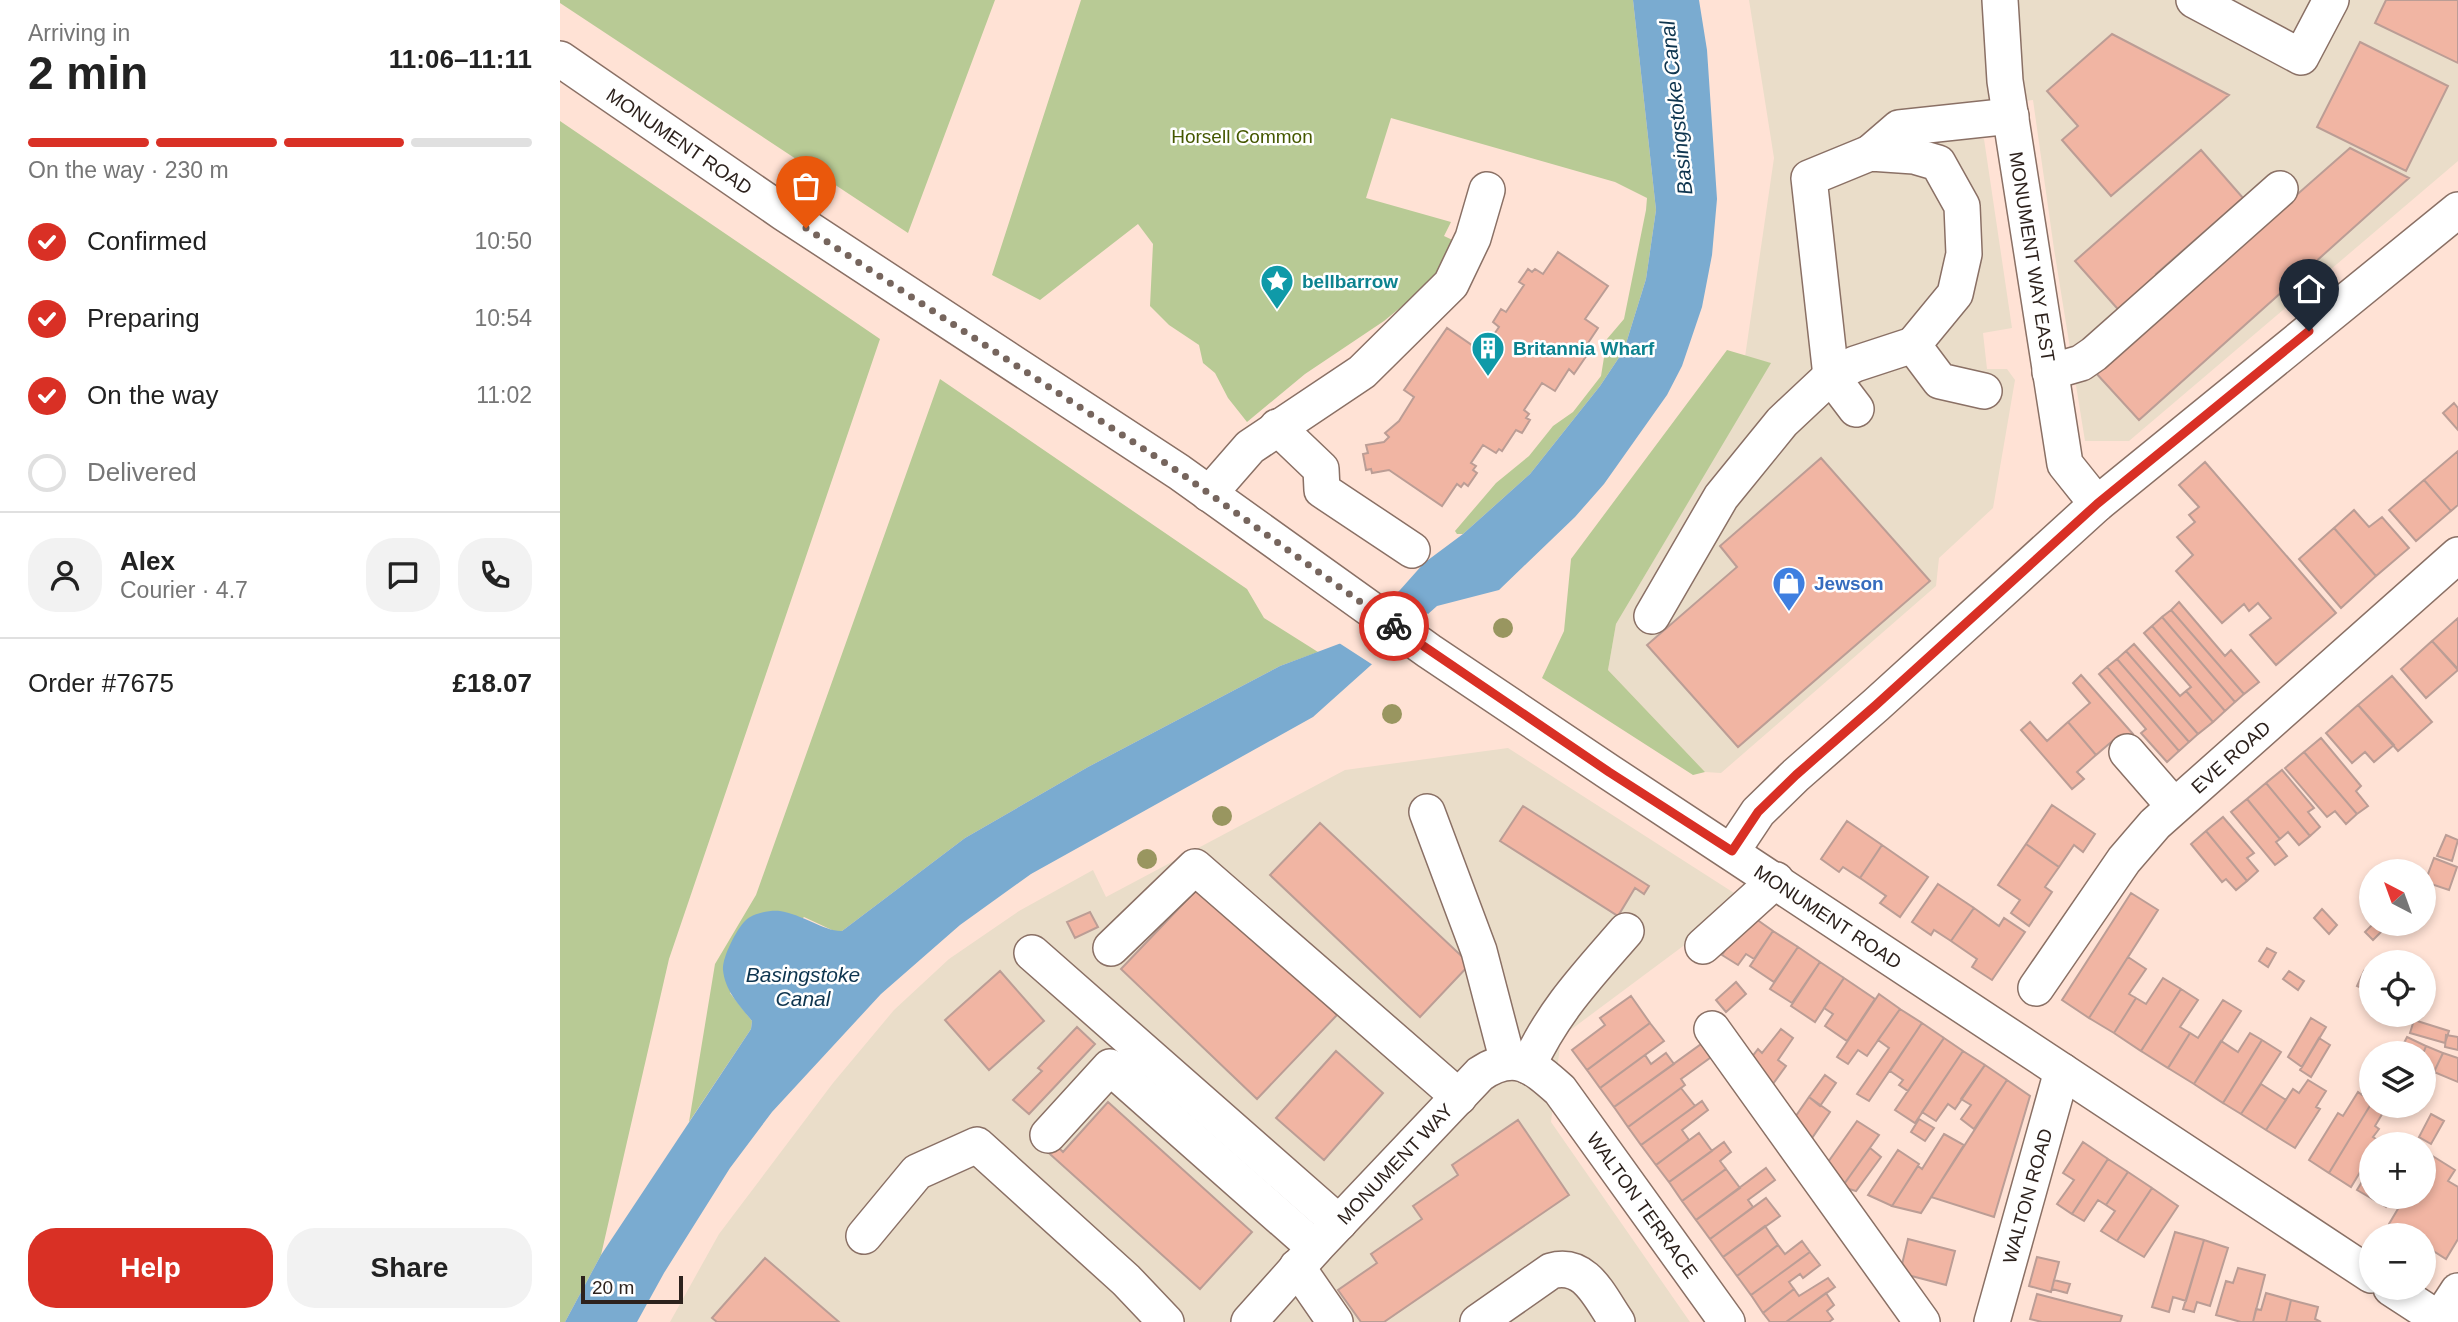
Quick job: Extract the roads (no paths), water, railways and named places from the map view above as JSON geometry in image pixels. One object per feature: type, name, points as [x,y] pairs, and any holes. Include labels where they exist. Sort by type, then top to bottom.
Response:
[{"type":"street","name":"MONUMENT WAY EAST","points":[[2000,0],[2005,81],[2065,464],[2097,504]]},
{"type":"street","points":[[2194,0],[2301,57],[2331,0]]},
{"type":"street","name":"MONUMENT ROAD","points":[[560,60],[784,213],[1179,472],[1469,677],[1609,772],[2359,1267]]},
{"type":"street","points":[[1856,409],[1832,376],[1810,178],[1870,153],[1899,128],[2011,116]]},
{"type":"street","points":[[1652,616],[1721,497],[1782,422],[1832,376],[1855,364],[1913,345],[1955,294],[1964,254],[1962,206],[1938,163],[1914,156],[1870,153]]},
{"type":"street","points":[[2050,372],[2081,363],[2094,354],[2280,189]]},
{"type":"street","points":[[1209,494],[1250,447],[1363,372],[1451,284],[1472,238],[1487,190]]},
{"type":"street","points":[[1732,851],[1758,812],[1999,575],[2097,504],[2458,210]]},
{"type":"street","points":[[1913,345],[1940,381],[1984,391]]},
{"type":"street","points":[[1277,427],[1321,469],[1322,490],[1412,551]]},
{"type":"street","name":"EVE ROAD","points":[[2036,988],[2124,860],[2174,806],[2458,555]]},
{"type":"street","points":[[2127,752],[2174,806]]},
{"type":"street","points":[[1427,812],[1518,1064],[1541,1039],[1559,1008],[1626,931]]},
{"type":"street","points":[[1111,948],[1195,867],[1459,1097]]},
{"type":"street","points":[[1703,946],[1776,880]]},
{"type":"street","points":[[1032,953],[1339,1223]]},
{"type":"street","points":[[1713,1029],[1922,1322]]},
{"type":"street","name":"WALTON TERRACE","points":[[1518,1064],[1535,1068],[1560,1090],[1727,1322]]},
{"type":"street","name":"MONUMENT WAY","points":[[1249,1322],[1306,1257],[1480,1074],[1493,1066],[1518,1064]]},
{"type":"street","points":[[1048,1135],[1110,1067],[1306,1257],[1335,1322]]},
{"type":"street","name":"WALTON ROAD","points":[[1992,1322],[2062,1071]]},
{"type":"street","points":[[864,1237],[917,1172],[977,1145],[1126,1280],[1166,1322]]},
{"type":"street","points":[[1478,1322],[1551,1271],[1562,1268],[1572,1269],[1585,1277],[1617,1322]]},
{"type":"street","points":[[2409,1300],[2441,1321],[2458,1291]]},
{"type":"water","name":"Basingstoke Canal","points":[[1633,0],[1699,0],[1707,50],[1717,199],[1712,255],[1702,307],[1682,366],[1667,395],[1604,484],[1575,517],[1499,590],[1437,606],[1313,717],[1031,874],[960,925],[881,994],[772,1112],[730,1168],[664,1273],[637,1322],[565,1322],[601,1255],[751,1029],[752,1021],[730,991],[723,970],[730,944],[745,921],[761,913],[780,911],[842,931],[965,838],[1088,767],[1280,666],[1344,642],[1400,590],[1424,563],[1463,534],[1530,474],[1600,386],[1624,350],[1646,279],[1656,210]]},
{"type":"place","name":"bellbarrow","points":[[1277,311]]},
{"type":"place","name":"Britannia Wharf","points":[[1488,378]]},
{"type":"place","name":"Jewson","points":[[1789,613]]},
{"type":"park label","name":"Horsell Common","points":[[1242,136]]}]
